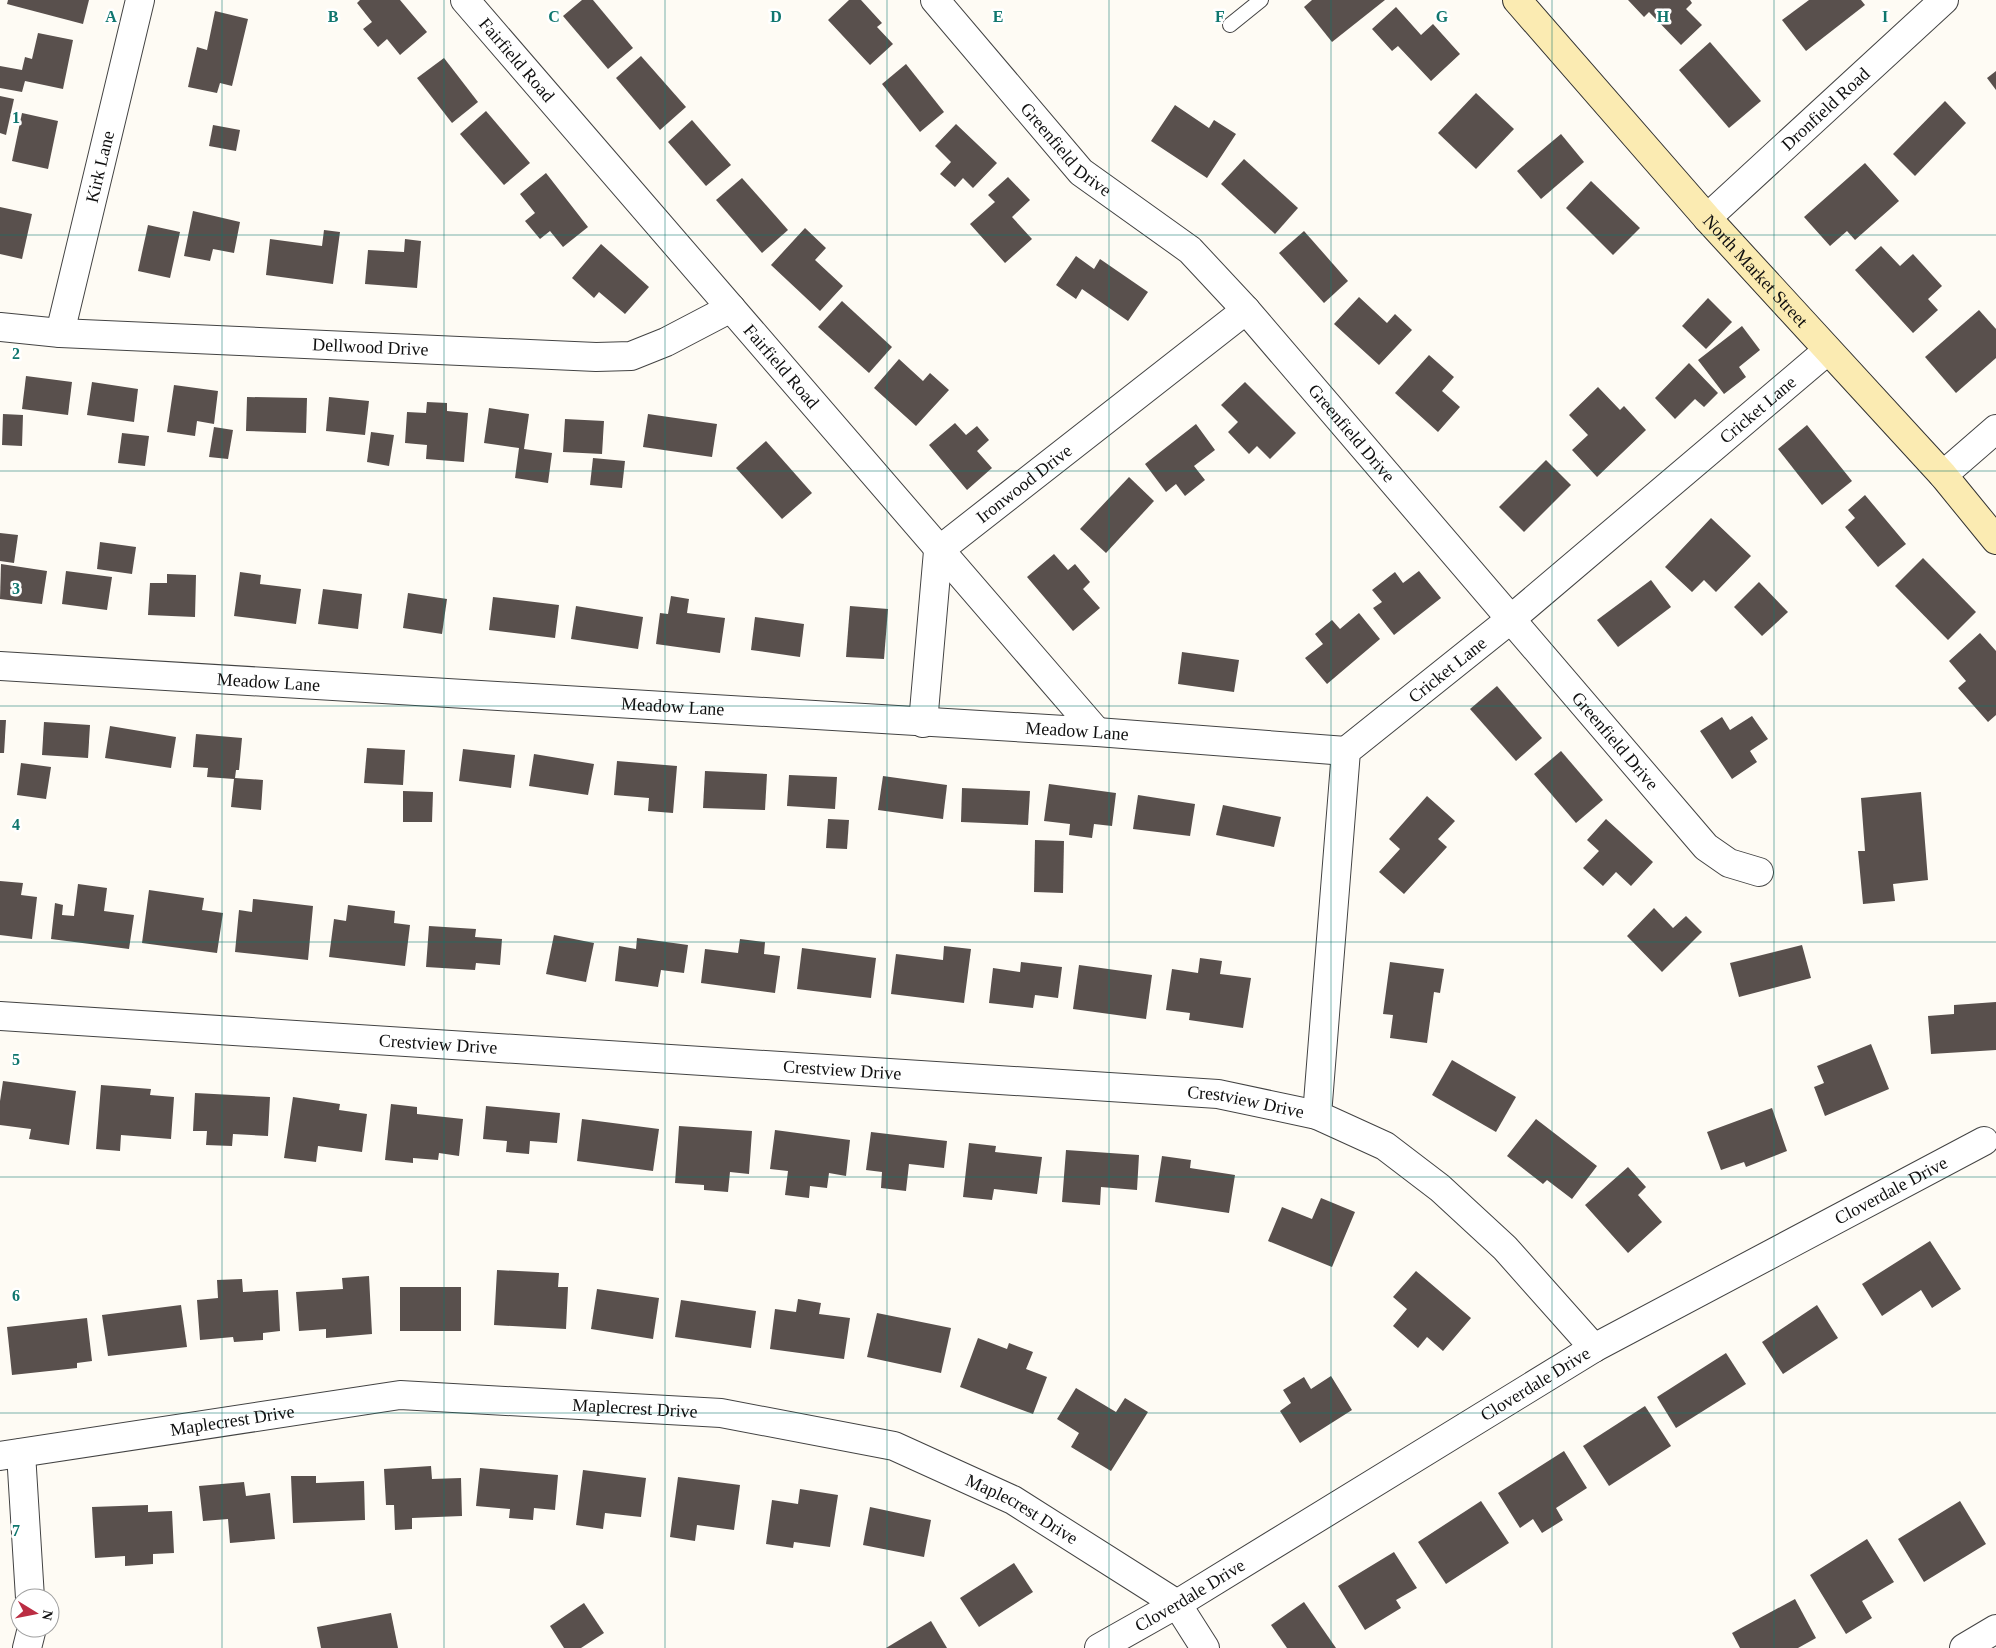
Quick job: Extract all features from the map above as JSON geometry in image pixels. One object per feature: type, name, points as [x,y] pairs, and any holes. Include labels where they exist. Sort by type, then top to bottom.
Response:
[{"type":"street","name":"Kirk Lane","points":[[60,333],[140,0]]},
{"type":"street","name":"Fairfield Road","points":[[465,0],[938,551],[1097,732]]},
{"type":"street","name":"Greenfield Drive","points":[[935,0],[1081,172],[1190,250],[1246,310],[1706,847],[1729,863],[1759,872]]},
{"type":"street","name":"North Market Street","points":[[1517,0],[1707,218],[1827,351],[1943,475],[1996,540]]},
{"type":"street","name":"Dronfield Road","points":[[1707,218],[1944,0]]},
{"type":"street","name":"Dellwood Drive","points":[[0,327],[60,333],[586,357],[631,356],[666,342],[731,308]]},
{"type":"street","name":"Ironwood Drive","points":[[938,551],[1246,310]]},
{"type":"street","name":"Cricket Lane","points":[[1346,752],[1511,619],[1827,351]]},
{"type":"street","points":[[1943,475],[1996,429]]},
{"type":"street","points":[[923,723],[938,551]]},
{"type":"street","name":"Meadow Lane","points":[[0,666],[1097,732],[1346,752]]},
{"type":"street","points":[[1317,1115],[1346,752]]},
{"type":"street","name":"Crestview Drive","points":[[0,1016],[1218,1094],[1317,1115],[1385,1146],[1440,1188],[1505,1248],[1594,1348]]},
{"type":"street","name":"Cloverdale Drive","points":[[1099,1648],[1177,1604],[1594,1348],[1984,1141]]},
{"type":"street","name":"Maplecrest Drive","points":[[10,1455],[400,1395],[721,1413],[894,1446],[1013,1500],[1177,1604],[1205,1648]]},
{"type":"street","points":[[10,1455],[29,1588]]},
{"type":"street","points":[[1964,1648],[1996,1629]]},
{"type":"lane","points":[[1230,25],[1261,0]]},
{"type":"building","points":[[8,0],[89,0],[83,24],[7,4]]},
{"type":"building","points":[[360,0],[400,0],[427,32],[400,55],[387,39],[378,47],[363,29],[372,22],[357,3]]},
{"type":"building","points":[[582,0],[593,0],[633,48],[608,69],[563,16]]},
{"type":"building","points":[[849,0],[861,0],[882,23],[877,27],[893,44],[870,65],[828,20]]},
{"type":"building","points":[[1312,0],[1385,0],[1332,42],[1304,7]]},
{"type":"building","points":[[1628,0],[1690,0],[1692,3],[1686,9],[1702,25],[1681,45],[1649,12],[1644,17]]},
{"type":"building","points":[[1809,0],[1861,0],[1865,5],[1806,51],[1782,20]]},
{"type":"building","points":[[1396,7],[1421,35],[1433,24],[1460,54],[1431,81],[1398,46],[1392,51],[1372,29]]},
{"type":"building","points":[[215,11],[248,19],[232,86],[220,83],[217,93],[188,87],[197,47],[207,50]]},
{"type":"building","points":[[38,33],[73,40],[63,89],[25,81],[22,92],[0,88],[0,66],[22,70],[25,57],[32,59]]},
{"type":"building","points":[[1710,42],[1761,101],[1729,128],[1679,70]]},
{"type":"building","points":[[641,56],[686,107],[660,130],[616,78]]},
{"type":"building","points":[[444,58],[478,102],[452,123],[417,78]]},
{"type":"building","points":[[906,64],[944,112],[920,132],[882,84]]},
{"type":"building","points":[[1996,71],[1996,90],[1987,78]]},
{"type":"building","points":[[1476,93],[1514,129],[1476,169],[1438,133]]},
{"type":"building","points":[[0,96],[14,99],[6,135],[0,133]]},
{"type":"building","points":[[1945,101],[1966,123],[1915,176],[1893,154]]},
{"type":"building","points":[[1175,105],[1209,128],[1214,120],[1236,134],[1207,178],[1151,141]]},
{"type":"building","points":[[486,111],[530,163],[504,185],[460,134]]},
{"type":"building","points":[[22,113],[58,121],[48,169],[12,161]]},
{"type":"building","points":[[692,120],[731,165],[706,186],[668,142]]},
{"type":"building","points":[[956,124],[997,163],[973,188],[963,178],[955,187],[940,174],[951,162],[935,146]]},
{"type":"building","points":[[213,125],[240,130],[236,151],[209,146]]},
{"type":"building","points":[[1561,134],[1584,162],[1541,199],[1517,171]]},
{"type":"building","points":[[1244,159],[1298,208],[1275,234],[1221,184]]},
{"type":"building","points":[[1865,163],[1899,201],[1855,240],[1847,231],[1830,246],[1804,217]]},
{"type":"building","points":[[546,173],[588,227],[563,247],[550,231],[540,239],[525,221],[535,213],[520,194]]},
{"type":"building","points":[[1008,177],[1030,200],[1012,217],[1032,239],[1005,263],[970,224],[995,202],[988,195]]},
{"type":"building","points":[[742,178],[788,230],[762,253],[716,200]]},
{"type":"building","points":[[1591,181],[1640,228],[1613,255],[1566,208]]},
{"type":"building","points":[[0,207],[32,214],[22,259],[0,254]]},
{"type":"building","points":[[193,211],[240,222],[234,253],[213,249],[210,261],[184,256]]},
{"type":"building","points":[[148,225],[180,232],[170,278],[138,271]]},
{"type":"building","points":[[805,228],[826,248],[815,260],[843,286],[820,311],[771,265]]},
{"type":"building","points":[[324,230],[340,232],[333,284],[266,275],[270,239],[322,246]]},
{"type":"building","points":[[1304,231],[1348,281],[1324,303],[1279,253]]},
{"type":"building","points":[[405,239],[421,241],[417,288],[365,284],[368,250],[404,252]]},
{"type":"building","points":[[601,244],[649,287],[625,314],[599,292],[594,298],[572,278]]},
{"type":"building","points":[[1881,246],[1900,266],[1913,254],[1942,286],[1928,299],[1938,310],[1913,333],[1855,270]]},
{"type":"building","points":[[1076,256],[1094,269],[1100,259],[1148,292],[1128,321],[1082,289],[1076,299],[1056,285]]},
{"type":"building","points":[[1359,297],[1387,323],[1395,314],[1412,330],[1379,365],[1334,324]]},
{"type":"building","points":[[1708,298],[1732,322],[1706,349],[1682,326]]},
{"type":"building","points":[[842,301],[892,347],[869,373],[818,327]]},
{"type":"building","points":[[1979,310],[1996,329],[1996,358],[1956,393],[1925,357]]},
{"type":"building","points":[[1742,326],[1760,350],[1739,367],[1746,377],[1724,394],[1698,360]]},
{"type":"building","points":[[1429,355],[1454,377],[1442,391],[1460,407],[1438,432],[1395,393]]},
{"type":"building","points":[[899,359],[923,381],[930,373],[949,390],[916,426],[874,388]]},
{"type":"building","points":[[1689,363],[1718,393],[1704,407],[1695,399],[1675,419],[1655,398]]},
{"type":"building","points":[[26,376],[72,382],[68,415],[22,409]]},
{"type":"building","points":[[92,382],[138,389],[134,422],[87,415]]},
{"type":"building","points":[[1245,382],[1296,433],[1270,459],[1257,446],[1249,454],[1228,432],[1238,422],[1221,405]]},
{"type":"building","points":[[174,385],[218,391],[214,424],[197,421],[195,436],[167,432]]},
{"type":"building","points":[[1598,387],[1620,410],[1624,406],[1646,430],[1597,477],[1572,450],[1588,435],[1569,415]]},
{"type":"building","points":[[247,397],[307,398],[306,433],[246,431]]},
{"type":"building","points":[[329,397],[369,401],[365,435],[326,431]]},
{"type":"building","points":[[427,402],[447,403],[447,411],[468,413],[464,462],[426,459],[427,445],[405,443],[407,412],[426,413]]},
{"type":"building","points":[[489,408],[529,414],[524,449],[552,453],[548,483],[515,478],[519,448],[484,443]]},
{"type":"building","points":[[3,414],[23,415],[22,446],[2,445]]},
{"type":"building","points":[[648,414],[717,424],[712,457],[643,447]]},
{"type":"building","points":[[565,419],[604,421],[602,454],[563,452]]},
{"type":"building","points":[[955,423],[966,435],[977,426],[989,440],[977,451],[992,468],[967,490],[929,445]]},
{"type":"building","points":[[1196,424],[1215,450],[1194,466],[1205,480],[1185,496],[1176,484],[1166,492],[1145,464]]},
{"type":"building","points":[[1807,425],[1852,481],[1822,505],[1778,449]]},
{"type":"building","points":[[214,427],[233,430],[228,459],[209,457]]},
{"type":"building","points":[[371,432],[394,435],[389,466],[367,462]]},
{"type":"building","points":[[122,433],[149,436],[145,466],[118,463]]},
{"type":"building","points":[[766,441],[812,493],[782,519],[736,468]]},
{"type":"building","points":[[593,458],[625,461],[622,488],[590,485]]},
{"type":"building","points":[[1546,460],[1571,485],[1524,532],[1499,507]]},
{"type":"building","points":[[1129,477],[1154,501],[1106,553],[1080,529]]},
{"type":"building","points":[[1865,495],[1906,544],[1878,567],[1845,527],[1855,518],[1848,510]]},
{"type":"building","points":[[1711,518],[1751,556],[1716,592],[1704,580],[1692,592],[1665,567]]},
{"type":"building","points":[[0,533],[18,535],[14,563],[0,561]]},
{"type":"building","points":[[100,542],[136,547],[132,574],[97,569]]},
{"type":"building","points":[[1054,554],[1068,570],[1075,564],[1090,582],[1083,589],[1100,608],[1073,631],[1027,577]]},
{"type":"building","points":[[1923,558],[1976,612],[1948,640],[1895,586]]},
{"type":"building","points":[[1,564],[47,571],[42,604],[0,599]]},
{"type":"building","points":[[66,571],[112,577],[107,610],[62,604]]},
{"type":"building","points":[[1419,571],[1441,598],[1394,635],[1373,608],[1382,602],[1372,590],[1395,572],[1403,583]]},
{"type":"building","points":[[240,572],[261,575],[260,584],[301,589],[296,624],[234,616]]},
{"type":"building","points":[[167,574],[196,575],[195,617],[148,615],[150,583],[167,583]]},
{"type":"building","points":[[1651,580],[1671,607],[1618,647],[1597,620]]},
{"type":"building","points":[[1759,582],[1788,612],[1762,636],[1734,607]]},
{"type":"building","points":[[323,589],[362,594],[358,629],[318,624]]},
{"type":"building","points":[[408,593],[447,599],[442,634],[403,628]]},
{"type":"building","points":[[671,596],[689,599],[687,613],[725,618],[720,653],[656,644],[660,613],[668,614]]},
{"type":"building","points":[[493,597],[559,605],[555,638],[489,630]]},
{"type":"building","points":[[576,606],[643,617],[638,649],[571,639]]},
{"type":"building","points":[[850,606],[888,609],[884,659],[846,657]]},
{"type":"building","points":[[1359,613],[1380,639],[1327,684],[1305,658],[1323,644],[1315,634],[1332,620],[1340,629]]},
{"type":"building","points":[[755,617],[804,624],[800,657],[751,650]]},
{"type":"building","points":[[1980,633],[1996,651],[1996,715],[1988,722],[1958,688],[1966,681],[1949,661]]},
{"type":"building","points":[[1182,652],[1239,660],[1234,692],[1178,684]]},
{"type":"building","points":[[1497,686],[1542,738],[1516,761],[1470,709]]},
{"type":"building","points":[[1752,716],[1768,739],[1750,751],[1757,762],[1732,779],[1700,731],[1722,717],[1730,730]]},
{"type":"building","points":[[0,720],[6,720],[4,753],[0,753]]},
{"type":"building","points":[[44,722],[90,725],[88,758],[42,755]]},
{"type":"building","points":[[110,726],[176,737],[171,768],[105,758]]},
{"type":"building","points":[[196,734],[242,738],[239,770],[236,770],[235,778],[263,780],[261,810],[231,807],[234,779],[207,777],[208,768],[193,767]]},
{"type":"building","points":[[367,748],[405,750],[403,785],[364,783]]},
{"type":"building","points":[[463,749],[515,755],[511,788],[459,781]]},
{"type":"building","points":[[1561,751],[1603,800],[1576,823],[1534,774]]},
{"type":"building","points":[[534,754],[594,764],[588,795],[529,786]]},
{"type":"building","points":[[617,761],[677,766],[673,813],[648,811],[649,798],[614,795]]},
{"type":"building","points":[[21,763],[51,767],[46,799],[17,795]]},
{"type":"building","points":[[705,771],[767,774],[765,810],[703,808]]},
{"type":"building","points":[[789,775],[837,777],[835,809],[787,806]]},
{"type":"building","points":[[883,776],[947,785],[943,819],[878,810]]},
{"type":"building","points":[[1049,784],[1116,793],[1112,826],[1094,824],[1092,838],[1069,835],[1070,824],[1044,821]]},
{"type":"building","points":[[962,788],[1030,791],[1028,825],[961,822]]},
{"type":"building","points":[[403,791],[433,792],[432,822],[403,822]]},
{"type":"building","points":[[1921,792],[1928,880],[1893,884],[1895,901],[1863,904],[1858,851],[1865,851],[1861,798]]},
{"type":"building","points":[[1138,795],[1195,804],[1190,836],[1133,829]]},
{"type":"building","points":[[1427,796],[1455,821],[1438,839],[1447,847],[1404,894],[1379,872],[1400,849],[1389,839]]},
{"type":"building","points":[[1223,805],[1281,817],[1274,847],[1216,835]]},
{"type":"building","points":[[828,819],[849,820],[847,849],[826,848]]},
{"type":"building","points":[[1606,819],[1653,862],[1631,886],[1616,872],[1603,886],[1583,868],[1599,851],[1587,840]]},
{"type":"building","points":[[1035,840],[1064,841],[1063,893],[1034,892]]},
{"type":"building","points":[[0,881],[23,883],[21,895],[37,897],[32,939],[0,935]]},
{"type":"building","points":[[78,884],[107,888],[104,911],[134,915],[129,949],[51,939],[55,903],[63,905],[62,915],[74,916]]},
{"type":"building","points":[[149,890],[204,898],[202,910],[223,913],[217,953],[142,943]]},
{"type":"building","points":[[253,899],[313,906],[308,960],[235,952],[239,910],[252,912]]},
{"type":"building","points":[[348,905],[395,911],[394,923],[410,925],[405,966],[329,957],[334,919],[346,921]]},
{"type":"building","points":[[1654,908],[1673,928],[1686,916],[1702,932],[1662,972],[1627,936]]},
{"type":"building","points":[[429,926],[476,929],[475,937],[502,939],[500,965],[476,963],[475,970],[426,967]]},
{"type":"building","points":[[554,935],[594,943],[586,982],[546,974]]},
{"type":"building","points":[[637,938],[688,945],[684,973],[661,970],[658,987],[615,981],[619,946],[636,949]]},
{"type":"building","points":[[740,939],[765,942],[764,954],[780,956],[775,993],[701,983],[705,949],[738,953]]},
{"type":"building","points":[[1802,945],[1811,978],[1739,997],[1730,963]]},
{"type":"building","points":[[944,946],[971,949],[964,1003],[891,994],[896,954],[943,960]]},
{"type":"building","points":[[802,948],[876,958],[871,998],[797,989]]},
{"type":"building","points":[[1200,958],[1222,961],[1220,974],[1251,978],[1243,1028],[1189,1020],[1190,1013],[1166,1010],[1172,969],[1198,973]]},
{"type":"building","points":[[1021,962],[1062,967],[1058,998],[1035,995],[1033,1008],[989,1003],[993,968],[1020,972]]},
{"type":"building","points":[[1390,962],[1444,969],[1440,993],[1434,992],[1427,1043],[1390,1038],[1393,1015],[1383,1014]]},
{"type":"building","points":[[1079,965],[1152,975],[1146,1019],[1073,1009]]},
{"type":"building","points":[[1996,1002],[1996,1050],[1931,1054],[1928,1016],[1954,1014],[1954,1005]]},
{"type":"building","points":[[1871,1044],[1889,1089],[1825,1116],[1814,1087],[1824,1083],[1817,1066]]},
{"type":"building","points":[[1452,1060],[1516,1097],[1496,1132],[1432,1095]]},
{"type":"building","points":[[3,1081],[76,1091],[69,1145],[29,1139],[31,1129],[0,1125],[0,1101]]},
{"type":"building","points":[[101,1085],[151,1089],[150,1095],[174,1097],[171,1139],[121,1135],[120,1151],[96,1149]]},
{"type":"building","points":[[195,1093],[270,1097],[268,1136],[233,1134],[232,1146],[206,1145],[207,1131],[193,1131]]},
{"type":"building","points":[[293,1097],[340,1104],[339,1110],[367,1114],[362,1152],[318,1146],[316,1162],[284,1158]]},
{"type":"building","points":[[391,1104],[417,1107],[417,1114],[463,1119],[459,1156],[439,1153],[438,1160],[413,1158],[413,1163],[385,1160]]},
{"type":"building","points":[[486,1106],[560,1113],[557,1143],[530,1141],[529,1154],[506,1152],[507,1141],[483,1139]]},
{"type":"building","points":[[1772,1108],[1787,1151],[1746,1167],[1744,1162],[1721,1170],[1707,1132]]},
{"type":"building","points":[[582,1119],[659,1129],[653,1171],[577,1161]]},
{"type":"building","points":[[1536,1119],[1597,1166],[1572,1199],[1547,1180],[1543,1184],[1507,1156]]},
{"type":"building","points":[[679,1126],[752,1131],[749,1174],[730,1172],[728,1192],[704,1190],[704,1185],[675,1183]]},
{"type":"building","points":[[775,1130],[850,1140],[846,1176],[829,1173],[827,1188],[810,1186],[809,1198],[785,1195],[788,1171],[770,1169]]},
{"type":"building","points":[[871,1132],[947,1141],[944,1168],[909,1164],[906,1191],[881,1188],[882,1172],[866,1170]]},
{"type":"building","points":[[969,1143],[996,1146],[995,1152],[1042,1157],[1037,1194],[994,1189],[992,1200],[963,1197]]},
{"type":"building","points":[[1066,1150],[1139,1155],[1137,1190],[1101,1187],[1100,1205],[1062,1202]]},
{"type":"building","points":[[1162,1156],[1191,1160],[1190,1168],[1235,1175],[1229,1213],[1155,1202]]},
{"type":"building","points":[[1628,1167],[1646,1187],[1638,1195],[1662,1222],[1628,1253],[1585,1205]]},
{"type":"building","points":[[1321,1198],[1355,1212],[1332,1267],[1268,1241],[1282,1207],[1312,1219]]},
{"type":"building","points":[[1930,1241],[1961,1289],[1932,1308],[1921,1290],[1882,1316],[1862,1284]]},
{"type":"building","points":[[497,1270],[559,1273],[558,1287],[568,1287],[566,1329],[494,1325]]},
{"type":"building","points":[[1416,1271],[1471,1318],[1443,1351],[1427,1337],[1418,1348],[1393,1326],[1407,1309],[1393,1297]]},
{"type":"building","points":[[369,1276],[372,1334],[326,1338],[326,1329],[299,1331],[296,1292],[343,1289],[342,1278]]},
{"type":"building","points":[[242,1279],[243,1292],[278,1290],[280,1331],[263,1333],[263,1340],[234,1342],[233,1337],[200,1340],[197,1300],[218,1298],[217,1280]]},
{"type":"building","points":[[400,1287],[461,1287],[461,1331],[400,1331]]},
{"type":"building","points":[[597,1289],[659,1298],[653,1339],[591,1329]]},
{"type":"building","points":[[798,1299],[821,1303],[819,1314],[850,1318],[844,1359],[770,1349],[775,1309],[796,1312]]},
{"type":"building","points":[[681,1300],[756,1311],[751,1348],[675,1337]]},
{"type":"building","points":[[181,1305],[187,1347],[108,1356],[102,1315]]},
{"type":"building","points":[[1817,1305],[1838,1338],[1783,1374],[1762,1342]]},
{"type":"building","points":[[877,1313],[951,1328],[941,1373],[867,1357]]},
{"type":"building","points":[[87,1318],[92,1361],[77,1363],[77,1368],[12,1375],[7,1327]]},
{"type":"building","points":[[978,1338],[1007,1349],[1009,1343],[1033,1352],[1026,1369],[1047,1377],[1033,1414],[960,1387]]},
{"type":"building","points":[[1726,1353],[1746,1384],[1676,1428],[1657,1397]]},
{"type":"building","points":[[1331,1376],[1352,1410],[1300,1443],[1280,1411],[1291,1403],[1283,1390],[1304,1377],[1311,1389]]},
{"type":"building","points":[[1076,1388],[1116,1412],[1125,1398],[1148,1412],[1111,1471],[1071,1447],[1079,1433],[1057,1419]]},
{"type":"building","points":[[1645,1406],[1671,1446],[1609,1486],[1583,1446]]},
{"type":"building","points":[[1564,1451],[1587,1488],[1556,1508],[1563,1520],[1542,1533],[1533,1519],[1520,1528],[1498,1493]]},
{"type":"building","points":[[431,1466],[432,1479],[461,1478],[462,1516],[412,1518],[412,1529],[395,1530],[394,1505],[386,1505],[384,1469]]},
{"type":"building","points":[[480,1468],[558,1475],[555,1510],[534,1508],[533,1520],[509,1518],[510,1509],[476,1506]]},
{"type":"building","points":[[583,1470],[646,1478],[641,1517],[605,1513],[603,1529],[576,1525]]},
{"type":"building","points":[[291,1476],[316,1476],[316,1483],[364,1481],[365,1520],[293,1523]]},
{"type":"building","points":[[678,1477],[740,1485],[734,1530],[697,1525],[695,1541],[670,1537]]},
{"type":"building","points":[[244,1482],[246,1496],[270,1493],[275,1539],[230,1543],[228,1519],[203,1521],[199,1486]]},
{"type":"building","points":[[800,1489],[838,1495],[830,1547],[794,1542],[793,1548],[766,1544],[772,1500],[798,1504]]},
{"type":"building","points":[[1481,1501],[1509,1543],[1446,1584],[1418,1542]]},
{"type":"building","points":[[1960,1501],[1986,1544],[1924,1582],[1898,1539]]},
{"type":"building","points":[[148,1505],[148,1512],[172,1511],[174,1553],[153,1554],[153,1564],[125,1566],[125,1556],[95,1558],[92,1507]]},
{"type":"building","points":[[870,1507],[931,1520],[924,1557],[863,1545]]},
{"type":"building","points":[[1867,1539],[1894,1582],[1862,1601],[1872,1618],[1846,1634],[1810,1575]]},
{"type":"building","points":[[1394,1552],[1417,1588],[1396,1600],[1401,1608],[1365,1630],[1338,1586]]},
{"type":"building","points":[[1014,1563],[1033,1592],[979,1627],[960,1598]]},
{"type":"building","points":[[1795,1599],[1816,1638],[1798,1648],[1740,1648],[1732,1633]]},
{"type":"building","points":[[1304,1602],[1336,1648],[1287,1648],[1271,1625]]},
{"type":"building","points":[[584,1603],[604,1633],[581,1648],[564,1648],[550,1626]]},
{"type":"building","points":[[391,1613],[398,1648],[321,1648],[317,1627]]},
{"type":"building","points":[[931,1621],[947,1648],[886,1648]]}]
